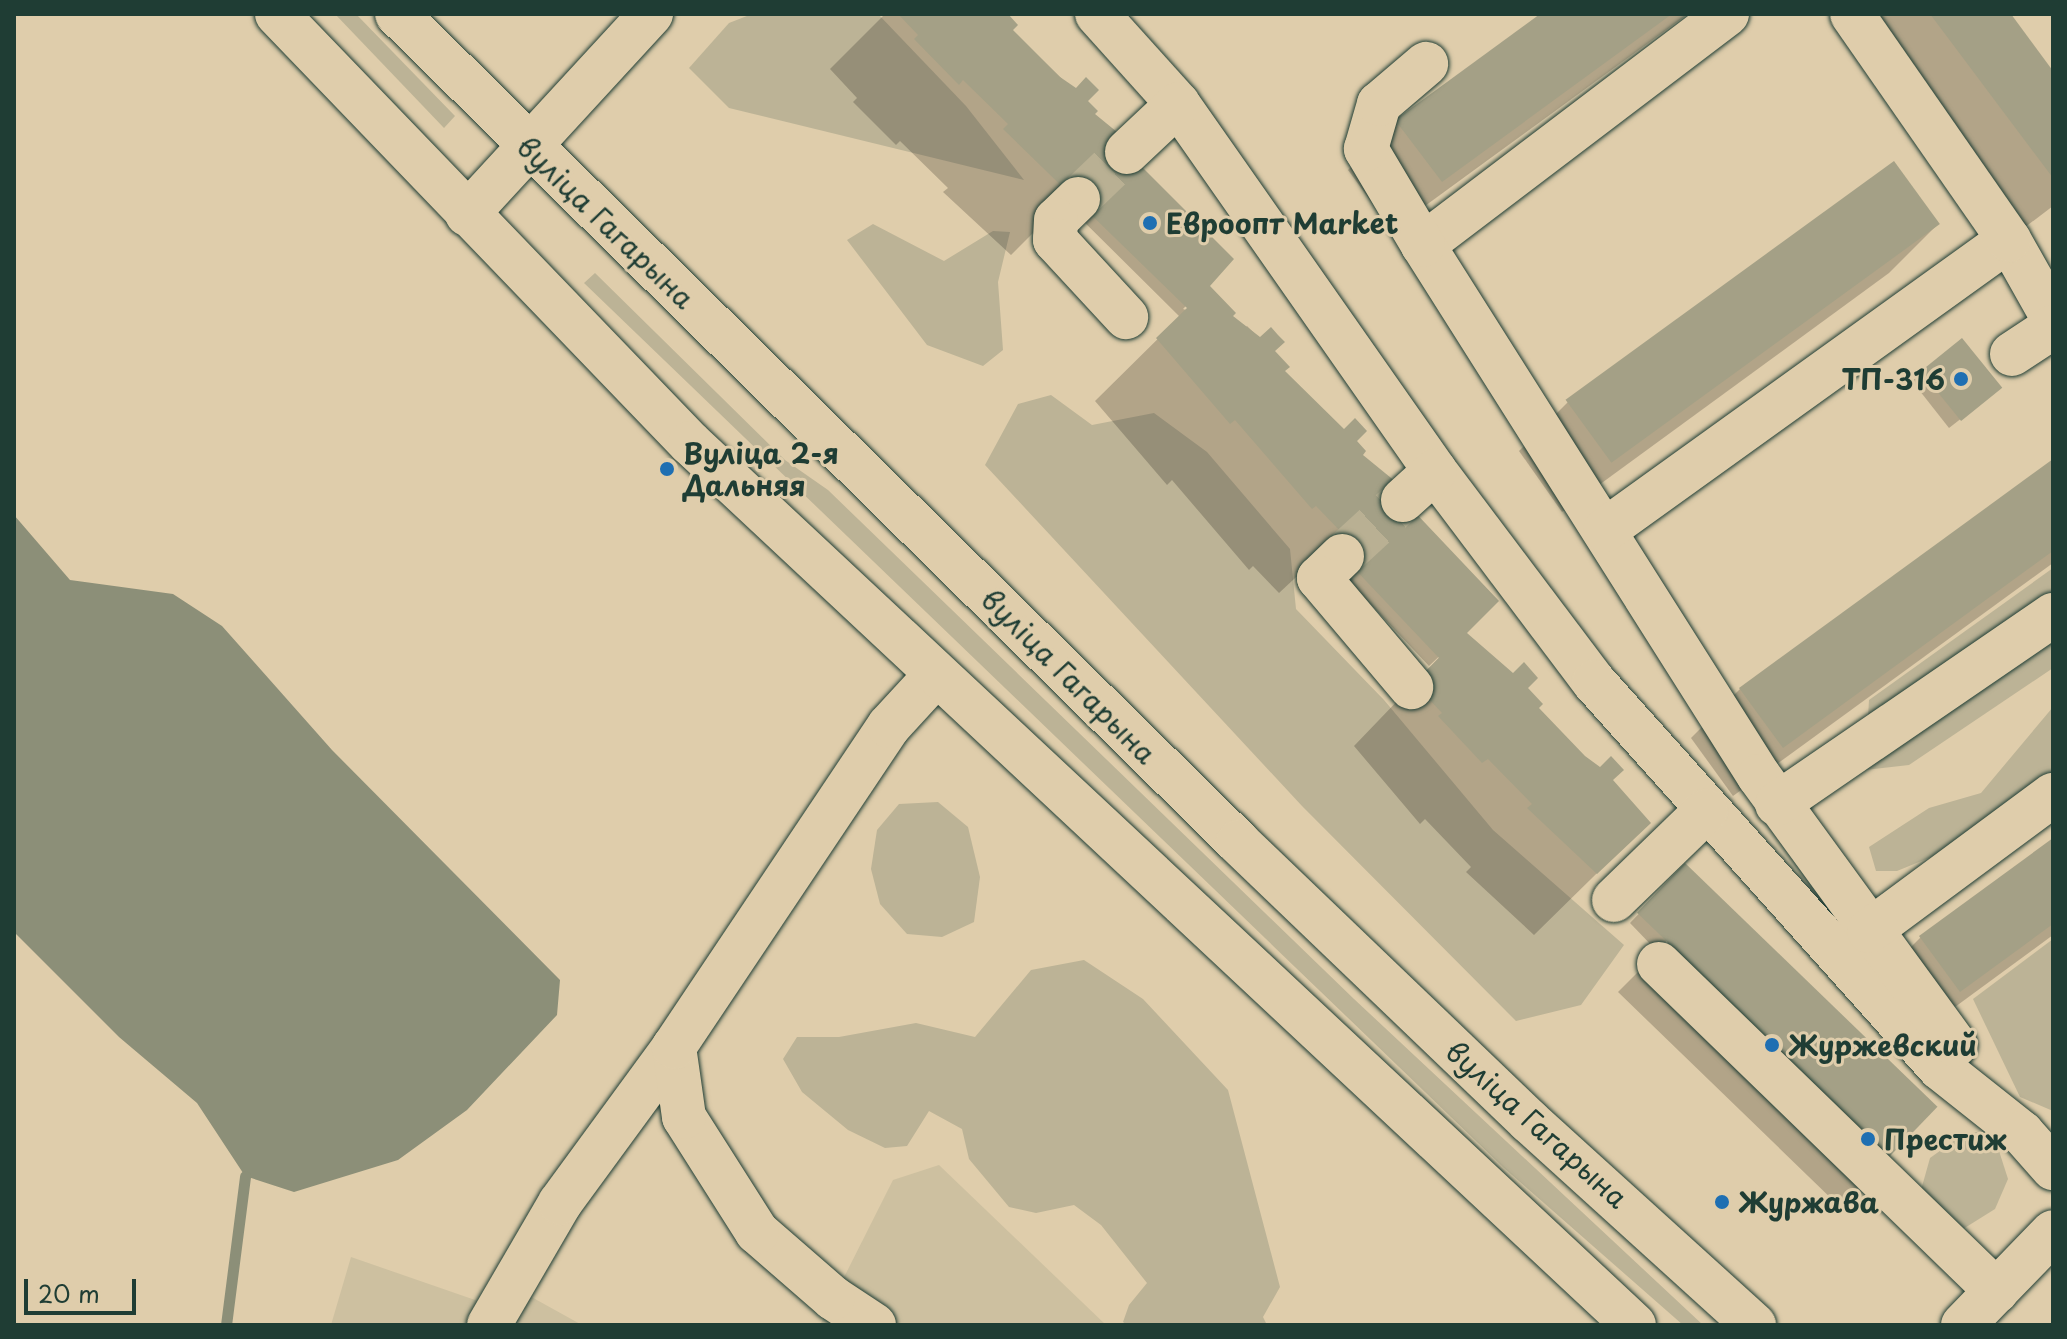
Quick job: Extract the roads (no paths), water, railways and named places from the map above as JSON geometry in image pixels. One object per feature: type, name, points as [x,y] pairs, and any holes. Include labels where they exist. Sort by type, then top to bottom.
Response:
[{"type":"main road","points":[[277,14],[690,443],[935,676],[1634,1325]]},
{"type":"main road","name":"вуліца Гагарына","points":[[397,14],[529,149],[1495,1089],[1754,1325]]},
{"type":"main road","points":[[467,214],[651,14]]},
{"type":"main road","points":[[1097,14],[1178,104],[1435,471],[1594,682],[1706,811],[1940,1068],[2022,1133]]},
{"type":"main road","points":[[1423,245],[1727,14]]},
{"type":"main road","points":[[1852,14],[2009,240],[2053,318]]},
{"type":"main road","points":[[1426,64],[1379,104],[1366,149],[1423,245],[1777,804],[2022,1133],[2053,1168]]},
{"type":"main road","points":[[1127,152],[1178,104]]},
{"type":"main road","points":[[1078,199],[1056,220],[1055,240],[1126,317]]},
{"type":"main road","points":[[1605,530],[2009,240]]},
{"type":"main road","points":[[2012,354],[2053,327]]},
{"type":"main road","points":[[1403,500],[1435,471]]},
{"type":"main road","points":[[1342,556],[1319,578],[1411,687]]},
{"type":"main road","points":[[1777,804],[2053,615]]},
{"type":"main road","points":[[490,1325],[560,1203],[674,1047],[889,726],[935,676]]},
{"type":"main road","points":[[1869,931],[2053,795]]},
{"type":"main road","points":[[1614,900],[1706,811]]},
{"type":"main road","points":[[1659,964],[1997,1291]]},
{"type":"main road","points":[[674,1047],[684,1117],[757,1232],[833,1298],[874,1325]]},
{"type":"main road","points":[[1963,1325],[2053,1232]]},
{"type":"waterway","points":[[226,1325],[245,1176]]},
{"type":"tunnel","points":[[1078,199],[1127,152]]},
{"type":"tunnel","points":[[1342,556],[1403,500]]},
{"type":"place","name":"Евроопт Market","points":[[1150,223]]},
{"type":"place","name":"ТП-316","points":[[1961,379]]},
{"type":"place","name":"Вуліца 2-я Дальняя","points":[[667,469]]},
{"type":"place","name":"Журжевский","points":[[1772,1045]]},
{"type":"place","name":"Престиж","points":[[1868,1139]]},
{"type":"place","name":"Журжава","points":[[1722,1202]]}]
